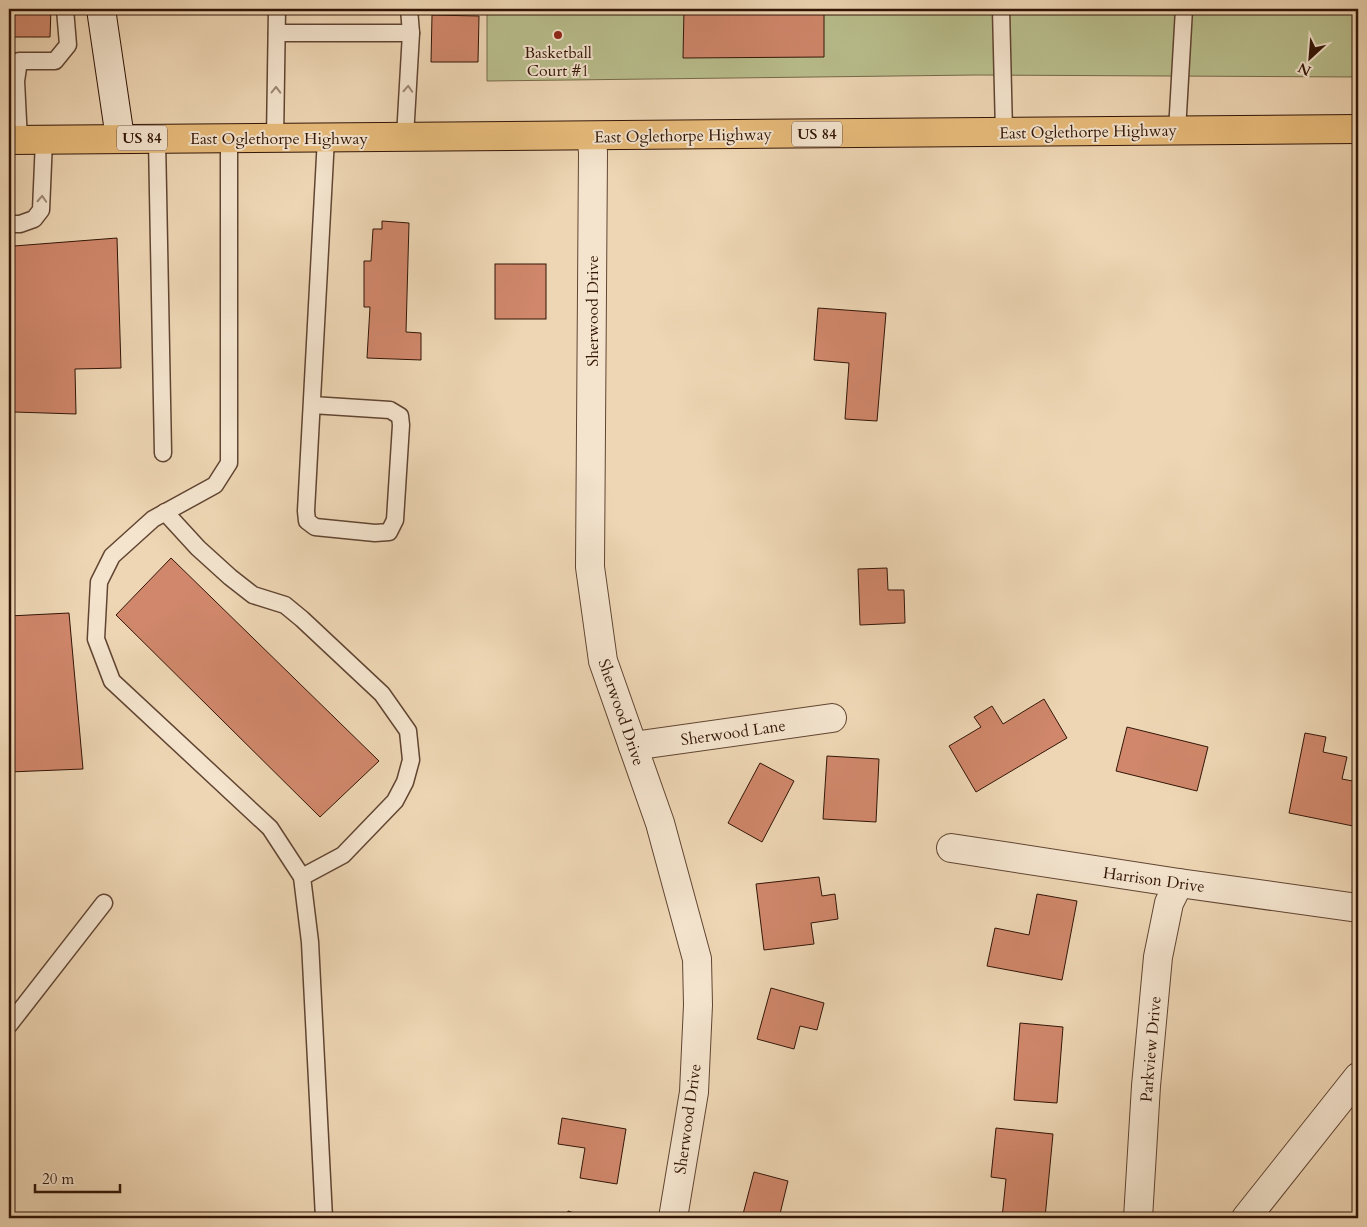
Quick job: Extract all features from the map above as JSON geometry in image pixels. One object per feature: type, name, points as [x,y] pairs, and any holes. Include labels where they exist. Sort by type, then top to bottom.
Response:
[{"type":"highway","name":"East Oglethorpe Highway","points":[[24,140],[1358,129]]},
{"type":"street","points":[[101,9],[120,138]]},
{"type":"street","name":"Sherwood Drive","points":[[591,136],[593,162],[590,567],[603,661],[660,823],[697,959],[698,1005],[694,1092],[673,1218]]},
{"type":"street","name":"Sherwood Lane","points":[[633,746],[832,718]]},
{"type":"street","name":"Harrison Drive","points":[[951,848],[1358,908]]},
{"type":"street","name":"Parkview Drive","points":[[1138,1218],[1146,1086],[1158,957],[1169,903],[1179,883]]},
{"type":"street","points":[[1246,1218],[1358,1077]]},
{"type":"lane","points":[[9,224],[20,224],[34,219],[41,210],[24,140],[14,60],[55,61],[68,45],[65,9]]},
{"type":"lane","points":[[275,139],[277,9]]},
{"type":"lane","points":[[405,137],[411,33],[409,9]]},
{"type":"lane","points":[[1001,9],[1004,132]]},
{"type":"lane","points":[[1177,130],[1184,9]]},
{"type":"lane","points":[[277,33],[411,33]]},
{"type":"lane","points":[[157,138],[163,453]]},
{"type":"lane","points":[[229,138],[229,463],[215,486],[153,519],[112,556],[99,582],[96,639],[112,682],[270,828],[302,877],[310,942],[324,1218]]},
{"type":"lane","points":[[312,405],[390,410],[400,416],[395,520],[389,532],[375,533],[315,527],[307,521],[312,405],[326,138]]},
{"type":"lane","points":[[165,512],[198,548],[245,589],[253,595],[285,605],[302,619],[382,694],[408,732],[411,760],[405,782],[395,801],[343,855],[302,877]]},
{"type":"lane","points":[[9,1025],[104,903]]},
{"type":"green space","points":[[487,9],[1358,9],[1358,77],[977,75],[487,81]]},
{"type":"building","points":[[9,9],[51,9],[50,37],[9,37]]},
{"type":"building","points":[[684,9],[824,9],[824,57],[683,58]]},
{"type":"building","points":[[432,15],[479,16],[478,62],[431,62]]},
{"type":"building","points":[[382,221],[409,223],[406,332],[421,333],[421,360],[367,358],[370,307],[364,307],[364,261],[371,261],[373,229],[382,229]]},
{"type":"building","points":[[117,238],[121,368],[75,369],[76,414],[14,412],[14,246]]},
{"type":"building","points":[[495,264],[546,264],[546,319],[495,319]]},
{"type":"building","points":[[818,308],[886,313],[877,421],[845,419],[849,363],[814,360]]},
{"type":"building","points":[[171,558],[379,761],[320,817],[116,615]]},
{"type":"building","points":[[887,568],[888,590],[904,590],[905,623],[860,625],[858,569]]},
{"type":"building","points":[[69,613],[83,769],[9,772],[9,616]]},
{"type":"building","points":[[1044,699],[1067,738],[976,792],[949,746],[981,727],[974,717],[992,706],[1003,724]]},
{"type":"building","points":[[1127,727],[1208,747],[1197,791],[1116,771]]},
{"type":"building","points":[[1305,733],[1326,737],[1323,752],[1347,757],[1342,779],[1358,782],[1358,827],[1289,813]]},
{"type":"building","points":[[827,756],[879,759],[876,822],[823,819]]},
{"type":"building","points":[[760,763],[794,781],[762,842],[728,823]]},
{"type":"building","points":[[819,877],[822,896],[835,894],[838,919],[811,923],[814,944],[764,950],[756,884]]},
{"type":"building","points":[[1037,894],[1077,901],[1062,980],[987,966],[995,928],[1029,935]]},
{"type":"building","points":[[771,988],[824,1003],[817,1030],[800,1026],[794,1049],[757,1039]]},
{"type":"building","points":[[1020,1023],[1063,1027],[1057,1103],[1014,1100]]},
{"type":"building","points":[[562,1118],[626,1129],[617,1184],[580,1178],[585,1148],[558,1144]]},
{"type":"building","points":[[996,1128],[1053,1134],[1045,1218],[1002,1218],[1006,1179],[991,1177]]},
{"type":"building","points":[[754,1172],[788,1181],[779,1218],[742,1218]]},
{"type":"building","points":[[568,1211],[590,1218],[566,1218]]},
{"type":"place","name":"Basketball Court #1","points":[[558,35]]}]
